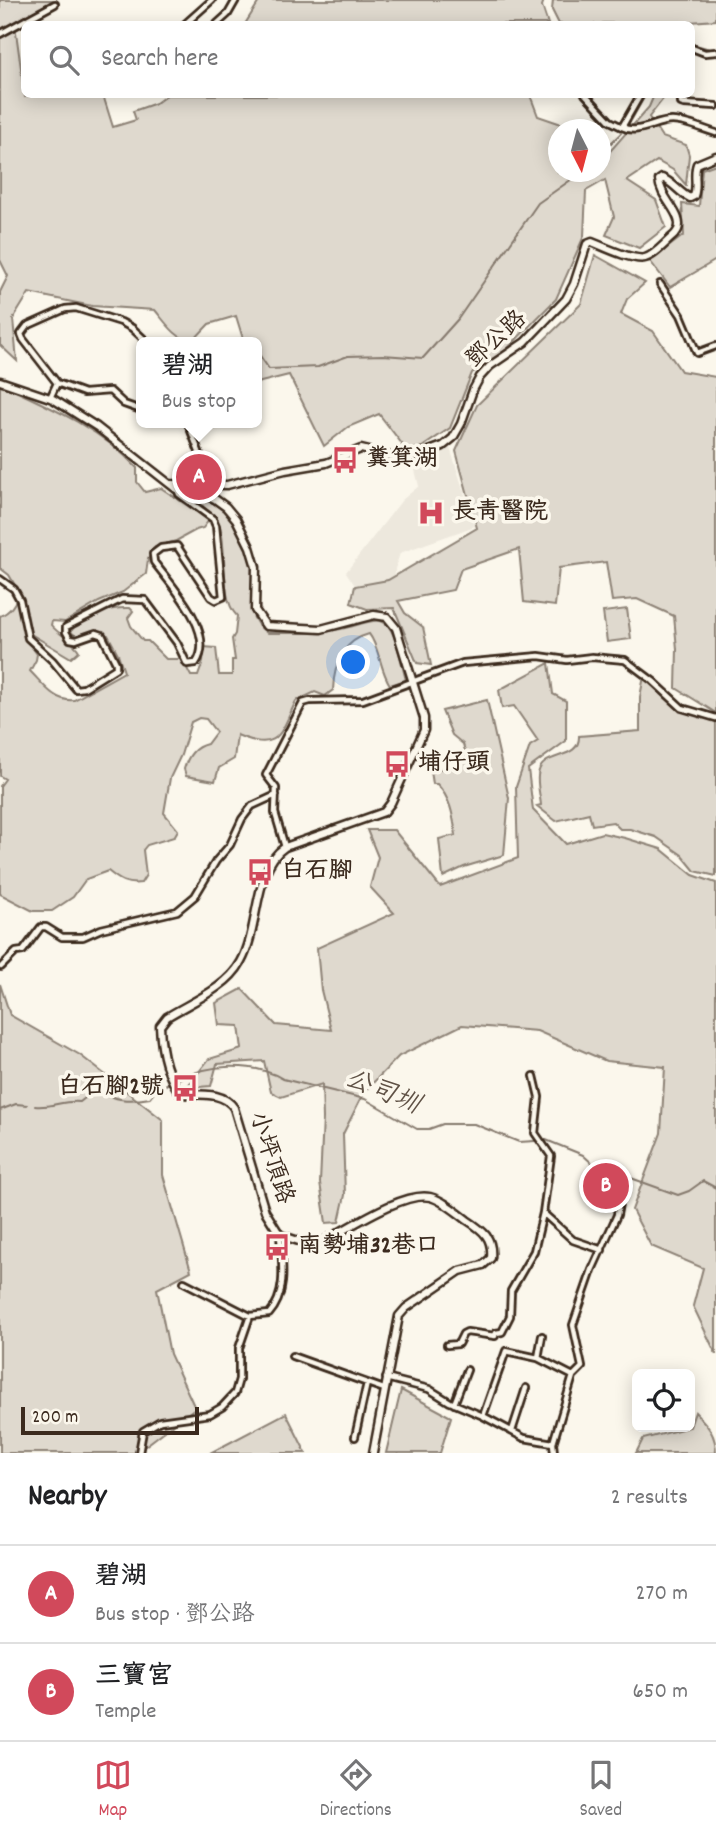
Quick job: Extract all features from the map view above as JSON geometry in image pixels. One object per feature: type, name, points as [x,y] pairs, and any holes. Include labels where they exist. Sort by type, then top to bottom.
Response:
[{"type":"street","points":[[188,21],[212,0]]},
{"type":"street","points":[[220,21],[236,0]]},
{"type":"street","points":[[30,21],[55,4]]},
{"type":"street","points":[[0,34],[21,25]]},
{"type":"street","points":[[695,49],[705,53],[716,52]]},
{"type":"street","points":[[589,98],[610,121],[628,130],[673,121],[716,133]]},
{"type":"street","points":[[622,127],[638,98]]},
{"type":"street","points":[[681,98],[681,103],[684,104],[716,106]]},
{"type":"street","name":"鄧公路","points":[[174,486],[227,485],[308,467],[360,449],[402,459],[443,446],[453,438],[461,424],[480,377],[490,366],[525,342],[566,299],[574,284],[587,244],[592,242],[636,258],[644,259],[651,255],[677,233],[679,227],[678,218],[659,187],[659,180],[668,180],[683,195],[690,198],[696,191],[694,173],[697,164],[716,156]]},
{"type":"street","points":[[660,284],[681,315],[697,353],[716,346]]},
{"type":"street","points":[[136,408],[124,404],[110,391],[83,393],[57,383],[23,339],[22,331],[27,326],[65,309],[76,308],[121,322],[142,337]]},
{"type":"street","points":[[0,381],[50,398],[97,427],[213,519],[223,597],[216,600],[211,597],[177,546],[161,548],[153,554],[154,562],[196,620],[200,637],[199,658],[196,663],[187,664],[177,643],[145,600],[122,599],[66,627],[70,639],[76,640],[96,633],[102,635],[117,668],[84,688],[76,689],[53,661],[28,638],[20,600],[14,589],[0,579]]},
{"type":"street","points":[[50,398],[57,383]]},
{"type":"street","points":[[189,428],[201,457],[204,484]]},
{"type":"street","points":[[174,486],[215,499],[236,519],[250,547],[256,567],[255,610],[266,626],[321,629],[374,615],[387,617],[396,628],[412,682],[424,718],[424,730],[391,803],[384,812],[285,847],[275,813],[276,788],[266,775],[303,704],[310,701],[363,700],[412,682],[463,663],[539,656],[567,660],[592,657],[625,660],[682,708],[716,718]]},
{"type":"street","points":[[1,967],[16,952],[23,951],[41,927],[46,927],[62,937],[83,937],[101,929],[177,911],[195,896],[216,861],[230,845],[242,819],[252,806],[276,795]]},
{"type":"street","name":"小坪頂路","points":[[285,847],[274,854],[266,867],[254,926],[242,961],[231,976],[167,1017],[160,1026],[165,1061],[174,1086],[181,1094],[222,1096],[234,1108],[265,1211],[279,1235],[308,1244],[320,1243],[400,1200],[417,1196],[442,1203],[484,1231],[490,1239],[491,1258],[483,1265],[460,1271],[424,1294],[399,1315],[373,1453]]},
{"type":"street","points":[[447,1345],[458,1344],[467,1332],[495,1336],[496,1333],[502,1332],[510,1316],[511,1291],[534,1251],[543,1213],[551,1156],[535,1133],[539,1097],[534,1076]]},
{"type":"street","points":[[554,1453],[554,1443],[573,1376],[582,1367],[573,1325],[617,1215],[622,1186],[603,1181]]},
{"type":"street","points":[[543,1213],[573,1240],[602,1250]]},
{"type":"street","points":[[184,1282],[250,1316],[269,1314],[277,1305],[284,1276],[279,1235]]},
{"type":"street","points":[[139,1453],[142,1431],[160,1421],[209,1414],[222,1408],[235,1393],[239,1378],[239,1348],[250,1316]]},
{"type":"street","points":[[538,1358],[542,1336]]},
{"type":"street","points":[[483,1416],[506,1351],[538,1358],[573,1376]]},
{"type":"street","points":[[292,1356],[384,1389]]},
{"type":"street","points":[[454,1404],[467,1370]]},
{"type":"street","points":[[385,1378],[429,1389],[524,1438],[554,1443]]},
{"type":"street","points":[[355,1437],[367,1383]]},
{"type":"street","points":[[512,1432],[526,1388]]},
{"type":"shaded area","points":[[0,0],[54,0],[15,25],[21,68],[21,98],[104,98],[113,127],[136,120],[133,111],[163,98],[531,98],[538,116],[548,119],[548,182],[602,182],[586,191],[584,236],[556,299],[507,349],[472,373],[450,428],[422,447],[401,452],[402,444],[379,414],[348,427],[324,446],[289,375],[262,382],[262,337],[242,337],[236,316],[209,324],[197,337],[181,337],[155,310],[92,306],[29,293],[13,319],[17,361],[0,345],[0,292],[8,276],[0,260]]},
{"type":"shaded area","points":[[260,0],[544,0],[542,6],[547,21],[247,21]]},
{"type":"shaded area","points":[[553,0],[716,0],[716,20],[558,21],[552,10]]},
{"type":"shaded area","points":[[653,98],[664,98],[649,117],[662,137],[686,145],[689,155],[686,185],[673,170],[657,161],[627,181],[656,200],[666,227],[639,248],[606,235],[614,217],[605,182],[611,182],[611,150],[649,107]]},
{"type":"shaded area","points":[[716,164],[716,260],[670,287],[650,261],[684,235],[682,204],[699,206],[702,169]]},
{"type":"shaded area","points":[[595,255],[645,283],[627,299],[621,314],[653,331],[681,371],[716,377],[716,713],[676,688],[674,616],[637,599],[612,601],[606,562],[559,568],[555,606],[524,602],[519,549],[461,569],[453,590],[398,601],[405,613],[423,627],[431,665],[417,663],[394,608],[367,609],[351,603],[355,586],[388,580],[477,528],[456,451],[477,405],[581,304]]},
{"type":"shaded area","points":[[0,384],[73,419],[107,441],[137,468],[137,482],[145,492],[161,488],[209,520],[203,528],[176,541],[155,547],[148,559],[146,574],[123,592],[99,602],[65,622],[52,621],[51,625],[79,651],[71,658],[29,633],[25,638],[37,654],[30,671],[55,695],[74,700],[124,672],[108,635],[94,631],[76,636],[71,632],[81,621],[97,613],[115,609],[130,608],[133,611],[128,618],[131,626],[143,641],[148,641],[166,659],[182,659],[191,676],[198,676],[204,647],[216,648],[219,675],[232,675],[232,660],[235,660],[232,639],[237,616],[228,599],[223,540],[219,525],[197,496],[208,500],[226,513],[246,543],[253,576],[251,610],[254,618],[267,633],[319,632],[373,621],[383,622],[393,634],[406,680],[390,685],[369,634],[360,637],[341,655],[335,671],[333,690],[325,696],[315,692],[296,701],[281,731],[270,741],[251,740],[237,735],[234,759],[219,768],[215,781],[186,776],[184,769],[190,756],[198,747],[207,744],[216,732],[206,719],[199,718],[191,722],[181,755],[170,778],[164,813],[178,830],[174,837],[147,845],[143,850],[146,875],[141,883],[123,881],[108,871],[86,879],[73,897],[52,911],[33,911],[0,894],[0,786],[5,779],[0,776],[0,616],[12,607],[19,592],[9,575],[0,568]]},
{"type":"shaded area","name":"長青醫院","points":[[450,448],[475,526],[400,553],[395,569],[395,584],[360,593],[346,572],[402,500],[419,486],[413,462]]},
{"type":"shaded area","points":[[627,609],[631,639],[607,642],[603,612]]},
{"type":"shaded area","points":[[549,663],[553,694],[566,701],[566,741],[528,769],[533,810],[566,844],[602,833],[625,838],[661,849],[693,875],[716,883],[716,1354],[693,1306],[703,1268],[651,1246],[632,1210],[661,1133],[665,1067],[606,1061],[537,1031],[462,1025],[399,1056],[364,1092],[343,1134],[345,1195],[339,1222],[326,1223],[320,1183],[322,1084],[281,1097],[271,1092],[264,1061],[217,1064],[211,1086],[186,1088],[209,1059],[242,1049],[239,1026],[219,1025],[216,1003],[242,989],[276,1025],[331,1030],[321,990],[317,948],[394,913],[370,887],[378,857],[367,830],[394,830],[440,887],[518,858],[516,787],[530,746],[538,741],[514,706],[502,708],[499,690]]},
{"type":"shaded area","points":[[644,676],[683,704],[716,719],[716,876],[695,871],[682,855],[656,837],[630,829],[620,829],[613,822],[592,825],[589,813],[556,821],[537,806],[541,805],[538,779],[540,768],[545,762],[573,750],[578,744],[579,736],[640,731],[640,697]]},
{"type":"shaded area","points":[[487,700],[509,798],[504,855],[464,867],[443,877],[439,839],[456,835],[448,802],[437,784],[433,784],[429,758],[433,759],[440,769],[451,768],[466,755],[463,744],[452,735],[442,711]]},
{"type":"shaded area","points":[[0,984],[10,1015],[80,1055],[163,1120],[163,1175],[191,1271],[157,1289],[170,1354],[195,1408],[136,1453],[0,1453]]},
{"type":"shaded area","points":[[401,1390],[451,1417],[440,1453],[386,1453]]},
{"type":"shaded area","points":[[695,1412],[710,1431],[715,1441],[716,1453],[636,1453],[643,1439],[670,1432],[695,1432]]},
{"type":"shaded area","points":[[286,1413],[306,1453],[210,1453]]},
{"type":"waterway","points":[[695,45],[716,48]]},
{"type":"waterway","points":[[628,126],[644,98]]},
{"type":"waterway","points":[[611,143],[621,133]]},
{"type":"waterway","points":[[262,359],[269,369],[318,367],[348,356],[423,358],[458,319],[538,203],[568,182]]},
{"type":"waterway","name":"公司圳","points":[[176,1080],[215,1068],[258,1069],[283,1079],[365,1099],[417,1129],[429,1129],[443,1124],[474,1124],[519,1142],[535,1141]]},
{"type":"waterway","name":"公司圳","points":[[35,1106],[80,1102],[95,1090],[122,1099],[150,1098],[156,1090],[169,1083]]},
{"type":"waterway","name":"公司圳","points":[[0,1110],[16,1104],[27,1105]]},
{"type":"waterway","name":"公司圳","points":[[546,1140],[583,1155],[605,1175],[618,1179],[631,1178],[678,1195],[703,1181],[716,1188]]},
{"type":"place","name":"糞箕湖","points":[[345,460]]},
{"type":"place","name":"碧湖","points":[[199,477]]},
{"type":"place","name":"長青醫院","points":[[431,513]]},
{"type":"place","name":"埔仔頭","points":[[397,764]]},
{"type":"place","name":"白石腳","points":[[260,872]]},
{"type":"place","name":"白石腳2號","points":[[185,1088]]},
{"type":"place","name":"三寶宮","points":[[606,1186]]},
{"type":"place","name":"南勢埔32巷口","points":[[277,1247]]}]
